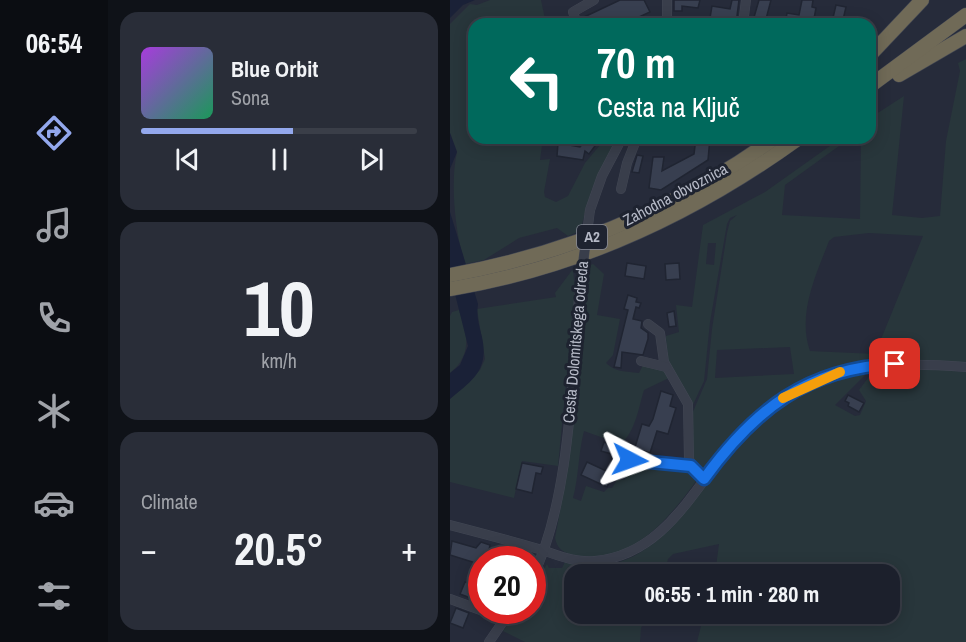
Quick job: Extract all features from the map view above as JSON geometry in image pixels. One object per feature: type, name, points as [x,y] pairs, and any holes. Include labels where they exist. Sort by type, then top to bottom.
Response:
[{"type":"highway","points":[[876,46],[910,0]]},
{"type":"highway","points":[[876,48],[922,0]]},
{"type":"highway","points":[[876,83],[966,15]]},
{"type":"highway","points":[[876,85],[966,36]]},
{"type":"highway","name":"Zahodna obvoznica","points":[[488,275],[583,241],[648,213],[709,181],[766,144]]},
{"type":"highway","name":"Zahodna obvoznica","points":[[488,275],[569,260],[655,225],[725,188],[790,144]]},
{"type":"highway","name":"A2","points":[[450,275],[488,275]]},
{"type":"highway","name":"A2","points":[[450,290],[488,275]]},
{"type":"street","points":[[575,18],[573,12],[594,0]]},
{"type":"street","points":[[667,0],[667,18]]},
{"type":"street","points":[[744,18],[746,0]]},
{"type":"street","name":"Cesta Dolomitskega odreda","points":[[545,546],[565,446],[580,286],[590,210],[602,176],[619,144]]},
{"type":"street","points":[[621,189],[635,144]]},
{"type":"street","points":[[648,324],[660,333],[666,367],[688,404],[686,438],[691,466],[704,479]]},
{"type":"street","points":[[641,361],[666,367]]},
{"type":"street","points":[[546,552],[567,558],[593,561],[628,553],[656,536],[671,522],[734,440],[760,414],[813,382],[866,366],[916,364],[966,367]]},
{"type":"street","points":[[620,459],[691,466]]},
{"type":"street","points":[[450,525],[526,546]]},
{"type":"street","points":[[450,599],[468,606]]},
{"type":"street","points":[[489,642],[502,624]]},
{"type":"shaded area","points":[[490,0],[541,0],[545,18],[468,18],[468,144],[542,144],[540,160],[550,159],[545,197],[556,202],[568,196],[585,163],[601,144],[614,144],[592,189],[580,231],[568,236],[557,228],[519,238],[484,260],[465,264],[455,208],[454,178],[457,152],[450,133],[450,24],[470,4],[477,5]]},
{"type":"shaded area","points":[[966,59],[966,363],[923,360],[885,361],[851,365],[819,373],[790,387],[761,407],[733,433],[705,467],[698,469],[691,453],[692,414],[707,379],[712,329],[727,233],[730,221],[737,215],[730,218],[727,224],[710,322],[704,381],[691,409],[669,368],[666,336],[679,332],[676,305],[692,307],[703,225],[765,192],[833,144],[842,144],[785,185],[782,215],[860,219],[861,144],[876,144],[876,114],[904,96],[892,215],[922,218],[940,216],[946,141],[960,71],[958,63]],"holes":[[[869,233],[923,236],[875,354],[810,351],[807,337],[807,309],[829,241],[834,237]],[[708,243],[716,243],[714,265],[706,264]],[[790,347],[794,374],[715,378],[717,350]]]},
{"type":"shaded area","points":[[593,264],[604,274],[597,315],[620,319],[613,355],[606,363],[625,372],[639,373],[643,365],[663,368],[669,378],[644,390],[633,427],[620,444],[584,431],[573,498],[581,501],[586,486],[604,492],[612,488],[617,480],[625,480],[628,469],[639,464],[690,469],[696,481],[673,511],[645,537],[612,554],[594,557],[564,552],[557,545],[555,538],[566,470],[588,266]]},
{"type":"shaded area","points":[[573,269],[575,291],[558,466],[522,461],[514,498],[450,482],[450,399],[480,370],[485,359],[477,309],[556,297],[555,293]]},
{"type":"shaded area","points":[[459,310],[466,336],[465,352],[450,373],[450,316],[452,312]]},
{"type":"shaded area","points":[[930,369],[966,372],[966,642],[697,642],[702,624],[900,624],[900,564],[716,564],[719,544],[673,554],[667,564],[606,564],[629,558],[655,542],[678,520],[741,440],[762,418],[785,401],[837,378],[865,371],[865,375],[835,405],[855,416],[860,415],[866,401],[859,390],[874,370]]},
{"type":"shaded area","points":[[547,564],[549,568],[562,568],[564,564],[564,624],[643,624],[640,642],[525,642],[503,631],[508,624],[546,624],[546,566]]},
{"type":"water","points":[[450,0],[475,0],[463,5],[450,18]]},
{"type":"water","points":[[450,133],[457,152],[450,169]]},
{"type":"water","points":[[450,212],[478,304],[484,348],[481,366],[477,373],[450,399],[450,373],[460,365],[468,346],[450,274]]},
{"type":"building","points":[[620,0],[644,0],[650,12],[637,18],[582,18]]},
{"type":"building","points":[[674,0],[700,0],[698,8],[682,6],[682,11],[674,11]]},
{"type":"building","points":[[732,0],[739,0],[737,18],[710,18],[712,6],[730,9]]},
{"type":"building","points":[[759,0],[771,0],[766,18],[754,18]]},
{"type":"building","points":[[802,0],[813,0],[812,7],[816,8],[814,18],[786,18],[787,13],[799,15]]},
{"type":"building","points":[[836,5],[846,7],[843,18],[833,18]]},
{"type":"building","points":[[558,144],[580,147],[582,144],[596,144],[589,154],[585,151],[583,160],[557,156]]},
{"type":"building","points":[[695,144],[709,144],[708,160],[661,190],[649,188],[653,157],[664,157],[662,171],[694,154]]},
{"type":"building","points":[[637,155],[643,156],[639,173],[632,172]]},
{"type":"building","points":[[627,263],[646,266],[644,279],[625,276]]},
{"type":"building","points":[[679,263],[680,279],[666,280],[665,264]]},
{"type":"building","points":[[628,295],[637,298],[636,302],[641,303],[639,308],[636,307],[633,319],[642,321],[641,328],[648,333],[648,339],[643,355],[622,352],[621,368],[614,367],[628,310],[624,309]]},
{"type":"building","points":[[674,311],[676,326],[669,327],[667,313]]},
{"type":"building","points":[[661,391],[673,395],[670,406],[676,408],[668,434],[657,431],[650,453],[643,451],[642,454],[633,454],[642,424],[649,426],[653,419]]},
{"type":"building","points":[[848,395],[864,403],[859,412],[848,406],[849,403],[845,401]]},
{"type":"building","points":[[604,442],[618,447],[615,455],[601,451]]},
{"type":"building","points":[[587,462],[613,474],[607,487],[581,475]]},
{"type":"building","points":[[522,463],[543,467],[541,474],[536,473],[532,493],[516,489]]},
{"type":"building","points":[[452,541],[469,546],[468,561],[450,555]]},
{"type":"building","points":[[481,542],[490,546],[478,546]]},
{"type":"building","points":[[465,582],[468,583],[468,597],[460,594]]},
{"type":"building","points":[[456,608],[468,613],[463,628],[450,623]]},
{"type":"slow traffic","points":[[783,398],[813,382],[840,372]]},
{"type":"route","points":[[630,460],[691,466],[704,479],[742,431],[760,414],[792,392],[850,369],[895,364]]}]
